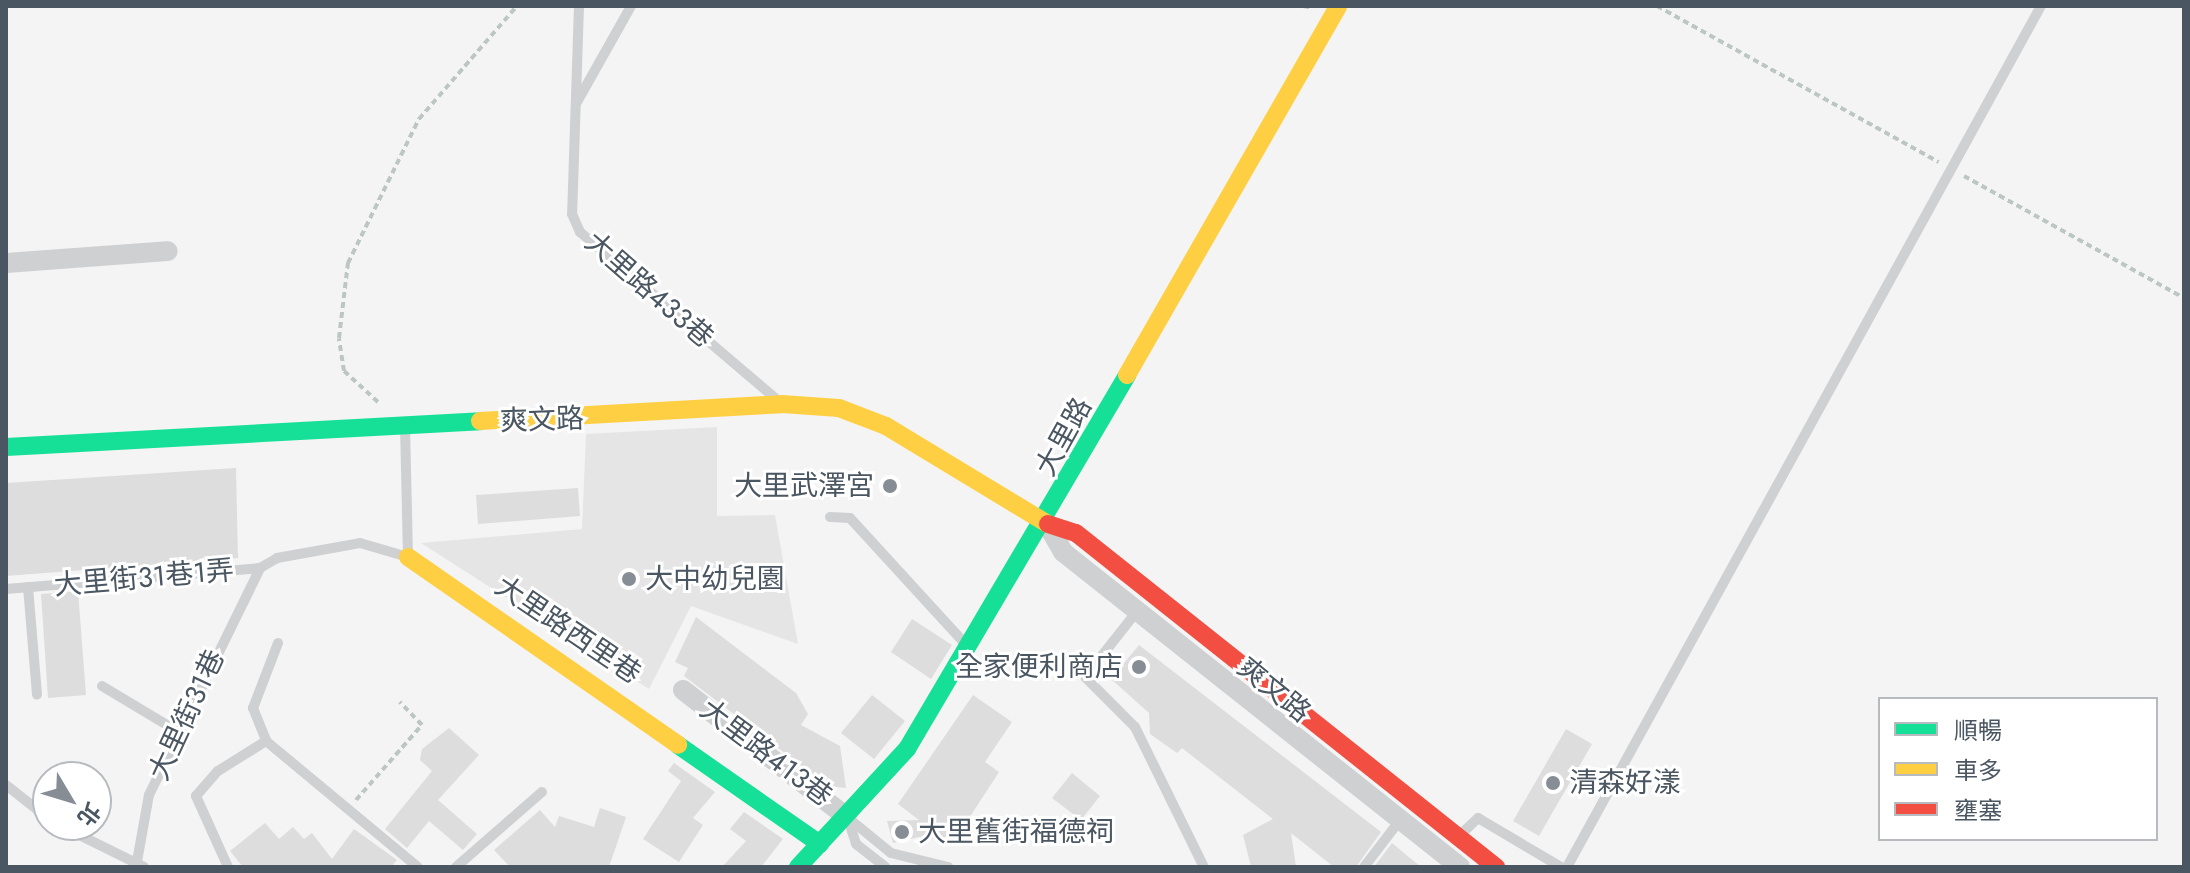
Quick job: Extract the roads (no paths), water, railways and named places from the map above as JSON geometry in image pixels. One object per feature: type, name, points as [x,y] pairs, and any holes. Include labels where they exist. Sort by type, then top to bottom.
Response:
[{"type":"street","name":"大里路","points":[[798,867],[907,749],[970,649],[1047,524],[1338,6]]},
{"type":"street","points":[[6,263],[168,251]]},
{"type":"street","name":"爽文路","points":[[6,447],[782,404],[839,408],[886,426],[1047,524],[1076,533],[1496,867]]},
{"type":"street","name":"爽文路","points":[[1047,524],[1063,552],[1460,867]]},
{"type":"street","name":"大里路西里巷","points":[[408,557],[660,726],[820,844]]},
{"type":"street","name":"大里路413巷","points":[[683,690],[847,817]]},
{"type":"lane","name":"大里路433巷","points":[[579,6],[572,214],[580,232],[782,404]]},
{"type":"lane","points":[[575,104],[631,6]]},
{"type":"lane","points":[[1457,838],[1478,818],[1564,867],[2041,6]]},
{"type":"lane","points":[[405,424],[408,557]]},
{"type":"lane","points":[[830,517],[850,518],[970,649]]},
{"type":"lane","name":"大里路西里巷","points":[[260,568],[277,558],[360,543],[408,557]]},
{"type":"lane","name":"大里街31巷1弄","points":[[6,589],[260,568]]},
{"type":"lane","name":"大里街31巷","points":[[135,863],[149,795],[177,731],[260,568]]},
{"type":"lane","points":[[28,587],[37,695]]},
{"type":"lane","points":[[1138,610],[1085,677],[1135,727],[1152,756],[1204,867]]},
{"type":"lane","points":[[278,643],[253,708],[266,741],[418,867]]},
{"type":"lane","points":[[102,686],[177,731]]},
{"type":"lane","points":[[228,867],[196,796],[266,741]]},
{"type":"lane","points":[[6,785],[32,805]]},
{"type":"lane","points":[[456,867],[542,792]]},
{"type":"lane","points":[[847,817],[856,844],[885,867]]},
{"type":"lane","points":[[847,817],[891,853],[948,867]]},
{"type":"lane","points":[[1364,867],[1400,820]]},
{"type":"lane","points":[[91,841],[144,867]]},
{"type":"place","name":"大里武澤宮","points":[[890,486]]},
{"type":"place","name":"大中幼兒園","points":[[629,579]]},
{"type":"place","name":"全家便利商店","points":[[1139,667]]},
{"type":"place","name":"清森好漾","points":[[1553,783]]},
{"type":"place","name":"大里舊街福德祠","points":[[902,832]]}]
